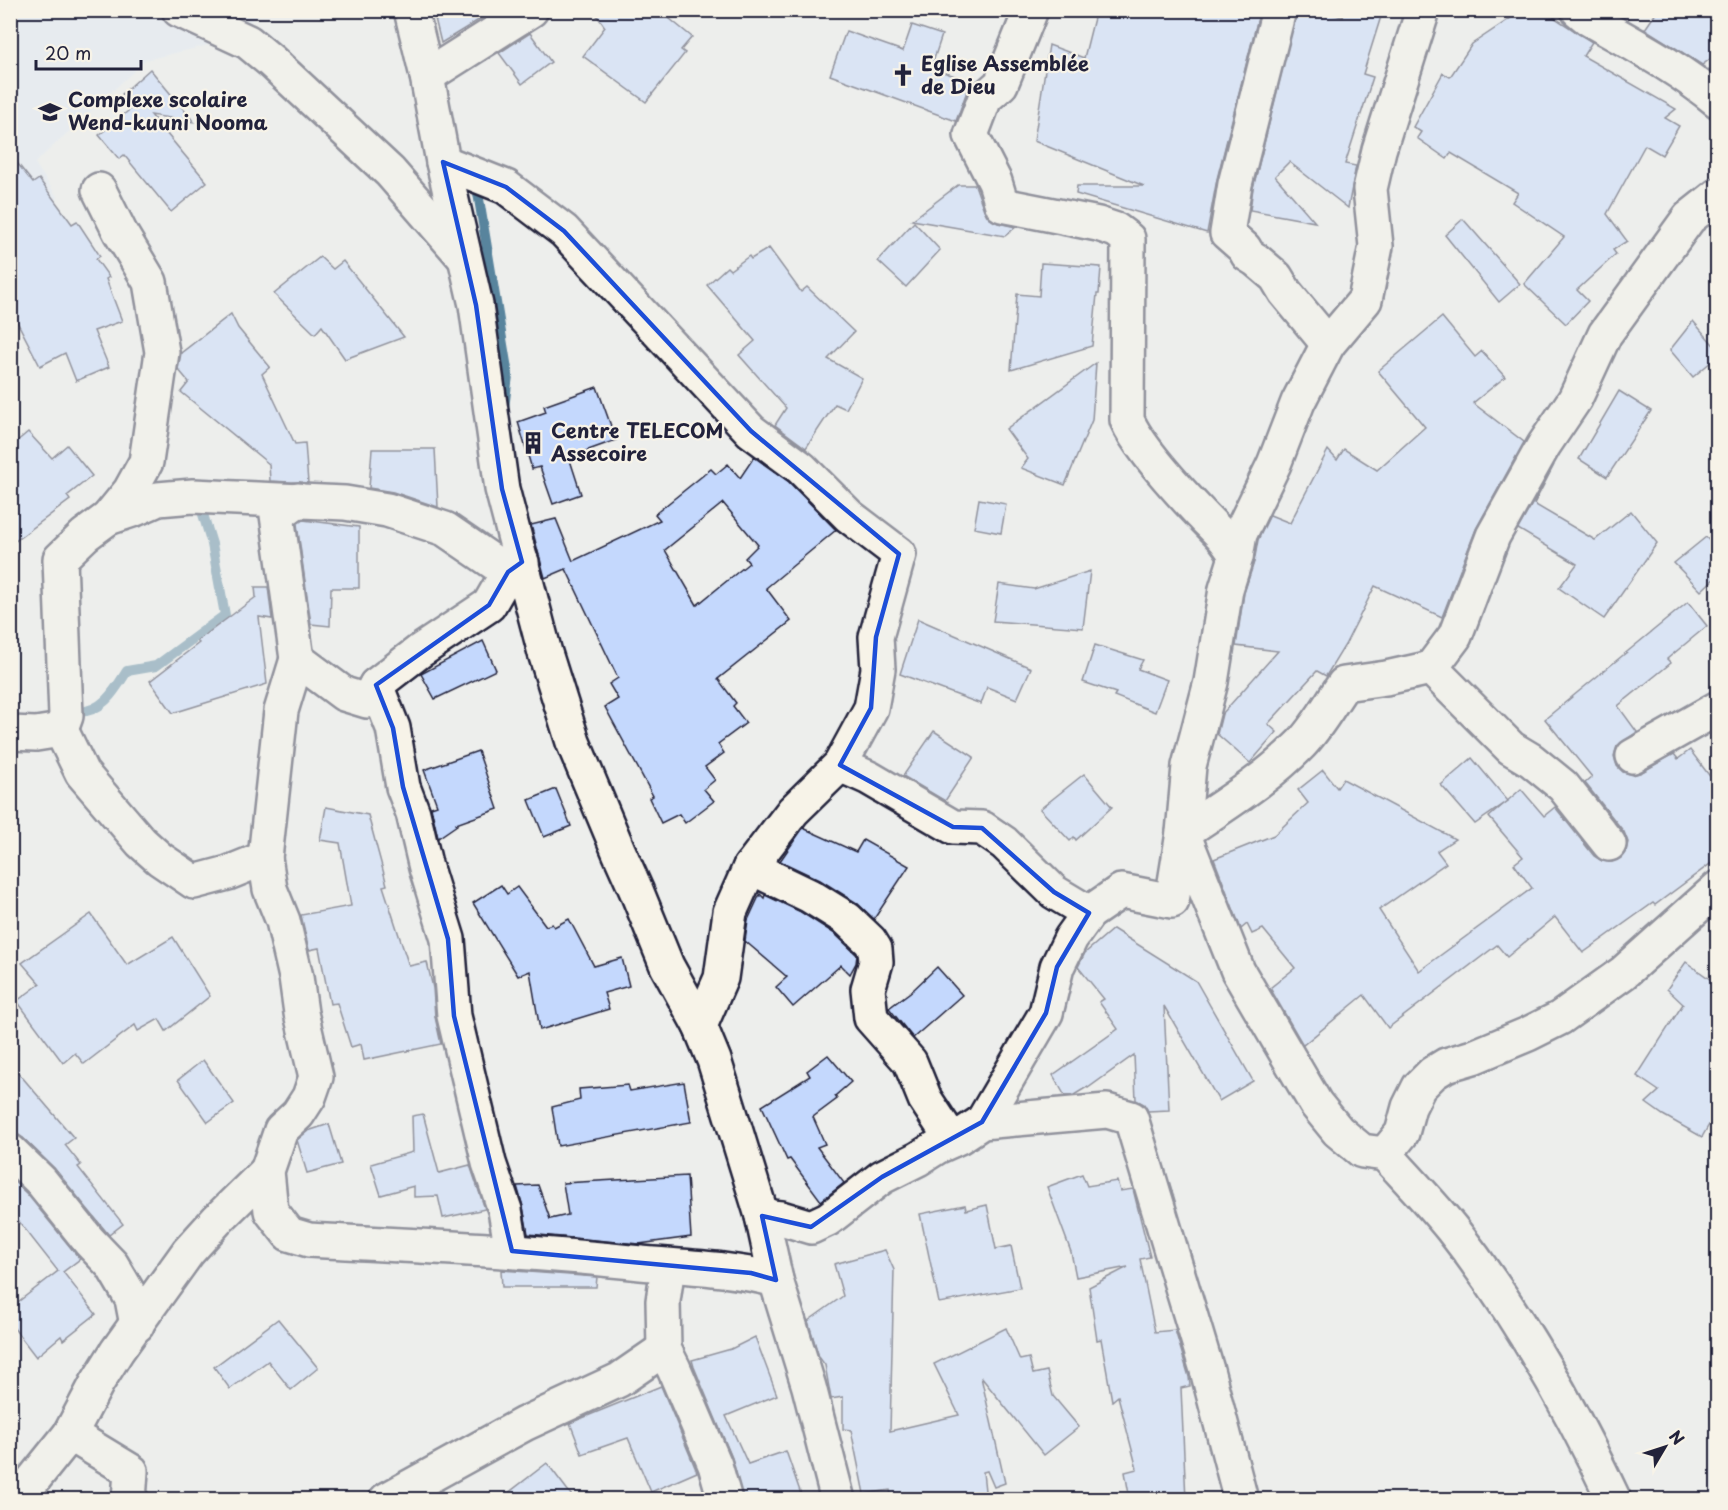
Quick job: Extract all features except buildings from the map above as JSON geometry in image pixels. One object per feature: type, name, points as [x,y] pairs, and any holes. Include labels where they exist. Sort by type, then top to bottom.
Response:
[{"type":"street","points":[[179,10],[248,42],[271,61],[390,172],[465,258]]},
{"type":"street","points":[[411,10],[476,305],[515,567],[573,742],[667,966],[700,1026],[714,1060],[762,1216],[776,1280],[809,1387],[838,1500]]},
{"type":"street","points":[[427,76],[531,10]]},
{"type":"street","points":[[1031,10],[1001,84],[985,98],[971,135],[995,182],[1002,205],[1098,224],[1116,230],[1128,239],[1127,420],[1137,438],[1185,497],[1232,546],[1236,557]]},
{"type":"street","points":[[1279,10],[1235,184],[1227,233],[1244,248],[1248,255],[1276,277],[1328,344]]},
{"type":"street","points":[[982,1122],[1046,1013],[1057,967],[1071,938],[1089,913],[1121,891],[1172,901],[1183,833],[1189,766],[1211,682],[1226,589],[1240,534],[1274,464],[1298,402],[1328,344],[1365,300],[1376,246],[1370,189],[1379,150],[1423,10]]},
{"type":"street","points":[[1578,10],[1589,20],[1662,62],[1718,101]]},
{"type":"street","points":[[443,162],[506,187],[564,231],[751,431],[801,468],[849,516],[899,554],[876,638],[878,669],[871,708],[840,765],[793,811],[750,867],[730,912],[721,978],[700,1026]]},
{"type":"street","points":[[99,190],[120,232],[150,282],[162,352],[146,462],[130,491],[108,518],[85,535],[60,559],[66,716],[61,730],[82,773],[135,834],[160,859],[194,882],[228,873],[265,858]]},
{"type":"street","points":[[1183,833],[1258,782],[1301,744],[1344,684],[1431,668],[1455,636],[1493,536],[1544,446],[1575,399],[1605,334],[1689,218],[1718,195]]},
{"type":"street","points":[[108,518],[158,498],[193,496],[345,502],[387,510],[445,529],[515,567]]},
{"type":"street","points":[[298,500],[277,515],[297,658],[281,711],[265,858],[270,890],[282,921],[293,966],[315,1077],[309,1097],[298,1114],[281,1130],[267,1171],[271,1211],[289,1234],[309,1240],[512,1251],[751,1273],[776,1280]]},
{"type":"street","points":[[297,658],[344,694],[367,701],[376,685],[420,651],[489,605],[515,567]]},
{"type":"street","points":[[1431,668],[1511,748],[1531,760],[1563,786],[1609,844]]},
{"type":"street","points":[[376,685],[393,728],[403,787],[413,813],[426,868],[448,939],[454,1016],[489,1163],[505,1210],[512,1251]]},
{"type":"street","points":[[1633,756],[1718,708]]},
{"type":"street","points":[[10,733],[36,734],[61,730]]},
{"type":"street","points":[[840,765],[869,778],[953,827],[982,828],[1004,843],[1054,892],[1089,913]]},
{"type":"street","points":[[1183,833],[1238,971],[1316,1104],[1338,1131],[1362,1151],[1385,1154],[1451,1228],[1526,1334],[1583,1433],[1614,1500]]},
{"type":"street","points":[[750,867],[810,896],[848,919],[870,941],[875,950],[876,962],[868,989],[871,1018],[910,1062],[925,1099],[952,1140]]},
{"type":"street","points":[[1385,1154],[1402,1133],[1409,1107],[1419,1087],[1433,1073],[1446,1065],[1473,1057],[1560,1018],[1623,973],[1718,888]]},
{"type":"street","points":[[762,1216],[781,1218],[811,1227],[828,1219],[882,1177],[982,1122],[1107,1111],[1131,1118],[1207,1370],[1241,1500]]},
{"type":"street","points":[[10,1151],[41,1181],[89,1241],[112,1265],[132,1299],[137,1324]]},
{"type":"street","points":[[17,1500],[70,1434],[97,1383],[188,1252],[267,1171]]},
{"type":"street","points":[[668,1266],[663,1301],[664,1349],[715,1465],[725,1500]]},
{"type":"street","points":[[386,1500],[524,1424],[619,1380],[664,1349]]},
{"type":"street","points":[[70,1434],[130,1471],[129,1500]]},
{"type":"highlighted area","points":[[443,162],[506,187],[564,231],[751,431],[899,554],[876,637],[871,708],[840,765],[953,827],[982,828],[1054,892],[1089,913],[1057,967],[1046,1013],[982,1122],[882,1177],[811,1227],[762,1216],[776,1280],[751,1273],[512,1251],[454,1016],[448,939],[403,787],[393,728],[376,685],[489,605],[508,572],[522,562],[502,489],[476,305]]},
{"type":"shaded area","name":"Complexe scolaire Wend-kuuni Nooma","points":[[11,11],[263,11],[226,41],[146,60],[35,163],[58,198],[11,233]]},
{"type":"waterway","points":[[477,187],[508,375],[504,409]]},
{"type":"waterway","points":[[74,706],[78,712],[95,708],[107,699],[127,671],[156,666],[225,615],[212,544],[199,501]]},
{"type":"place","name":"Eglise Assemblée de Dieu","points":[[903,75]]},
{"type":"place","name":"Complexe scolaire Wend-kuuni Nooma","points":[[50,112]]},
{"type":"place","name":"Centre TELECOM Assecoire","points":[[533,443]]}]
